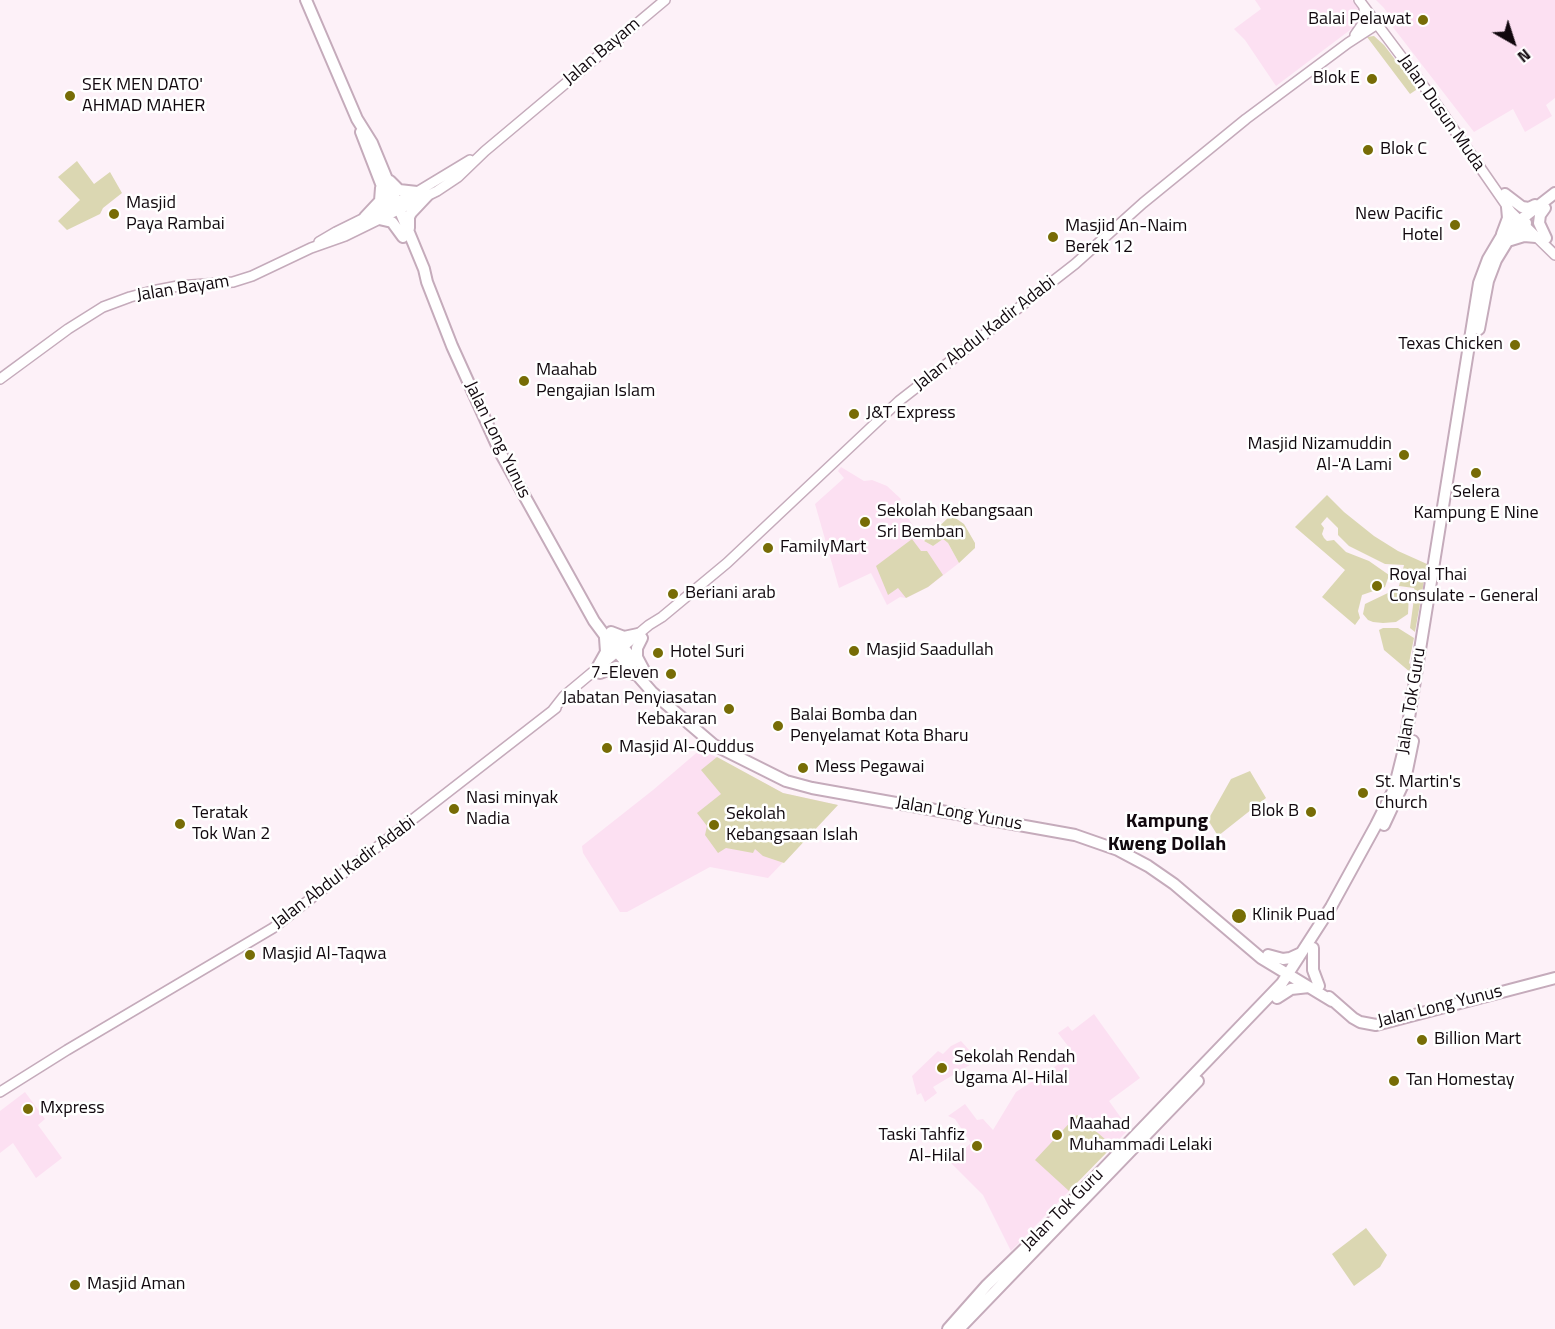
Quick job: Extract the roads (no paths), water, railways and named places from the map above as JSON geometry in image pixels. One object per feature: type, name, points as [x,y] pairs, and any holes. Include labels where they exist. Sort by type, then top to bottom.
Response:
[{"type":"main road","name":"Jalan Long Yunus","points":[[306,0],[357,119],[365,146],[395,207],[418,272],[427,282],[452,346],[500,452],[579,592],[606,632],[643,676],[652,692],[665,701],[691,727],[714,745],[786,781],[812,788],[1075,835],[1118,850],[1143,863],[1174,884],[1246,945],[1316,987],[1360,1022],[1376,1025],[1555,978]]},
{"type":"main road","name":"Jalan Bayam","points":[[311,248],[324,238],[365,217],[395,207],[422,194],[484,151],[665,0]]},
{"type":"main road","name":"Jalan Dusun Muda","points":[[1362,1],[1524,221]]},
{"type":"main road","points":[[1358,36],[1366,19],[1362,1]]},
{"type":"main road","name":"Jalan Dusun Muda","points":[[1378,21],[1393,46],[1507,207],[1524,221]]},
{"type":"main road","name":"Jalan Abdul Kadir Adabi","points":[[0,1092],[288,918],[553,710],[564,696],[622,651],[753,539],[891,407],[1075,264],[1143,203],[1238,126],[1378,21]]},
{"type":"main road","points":[[1358,36],[1373,33],[1393,46]]},
{"type":"main road","points":[[381,176],[399,190],[422,194],[409,217],[406,235]]},
{"type":"main road","points":[[365,217],[380,201],[381,176]]},
{"type":"main road","points":[[1505,194],[1525,208],[1550,200]]},
{"type":"main road","points":[[1541,238],[1540,215],[1550,200]]},
{"type":"main road","name":"Jalan Tok Guru","points":[[959,1329],[1274,996],[1310,947],[1390,813],[1405,780],[1410,756],[1479,327],[1490,276],[1502,242],[1550,200]]},
{"type":"main road","name":"Jalan Bayam","points":[[0,379],[85,317],[103,307],[164,288],[233,282],[252,276],[311,248],[345,236],[379,219],[395,207]]},
{"type":"main road","points":[[1502,242],[1507,223],[1507,207]]},
{"type":"main road","points":[[379,219],[392,222],[406,235]]},
{"type":"main road","points":[[1524,221],[1555,255]]},
{"type":"main road","points":[[1502,242],[1521,236],[1541,238],[1555,247]]},
{"type":"main road","points":[[599,670],[606,652],[606,632],[624,637],[640,636],[637,657],[643,676]]},
{"type":"main road","points":[[599,670],[623,668],[643,676]]},
{"type":"main road","points":[[1265,956],[1290,958],[1310,947]]},
{"type":"main road","points":[[1274,996],[1298,987],[1316,987],[1310,947]]},
{"type":"main road","points":[[1265,956],[1276,975],[1274,996]]},
{"type":"main road","name":"Jalan Tok Guru","points":[[948,1329],[998,1275],[1274,996]]},
{"type":"main road","points":[[998,1275],[1012,1266],[1018,1267]]},
{"type":"place","name":"Balai Pelawat","points":[[1423,20]]},
{"type":"place","name":"Blok E","points":[[1372,79]]},
{"type":"place","name":"SEK MEN DATO' AHMAD MAHER","points":[[70,96]]},
{"type":"place","name":"Blok C","points":[[1368,150]]},
{"type":"place","name":"Masjid Paya Rambai","points":[[114,214]]},
{"type":"place","name":"New Pacific Hotel","points":[[1455,225]]},
{"type":"place","name":"Masjid An-Naim Berek 12","points":[[1053,237]]},
{"type":"place","name":"Texas Chicken","points":[[1515,345]]},
{"type":"place","name":"Maahab Pengajian Islam","points":[[524,381]]},
{"type":"place","name":"J&T Express","points":[[854,414]]},
{"type":"place","name":"Masjid Nizamuddin Al-'A Lami","points":[[1404,455]]},
{"type":"place","name":"Selera Kampung E Nine","points":[[1476,473]]},
{"type":"place","name":"Sekolah Kebangsaan Sri Bemban","points":[[865,522]]},
{"type":"place","name":"FamilyMart","points":[[768,548]]},
{"type":"place","name":"Royal Thai Consulate - General","points":[[1377,586]]},
{"type":"place","name":"Beriani arab","points":[[673,594]]},
{"type":"place","name":"Masjid Saadullah","points":[[854,651]]},
{"type":"place","name":"Hotel Suri","points":[[658,653]]},
{"type":"place","name":"7-Eleven","points":[[671,674]]},
{"type":"place","name":"Jabatan Penyiasatan Kebakaran","points":[[729,709]]},
{"type":"place","name":"Balai Bomba dan Penyelamat Kota Bharu","points":[[778,726]]},
{"type":"place","name":"Masjid Al-Quddus","points":[[607,748]]},
{"type":"place","name":"Mess Pegawai","points":[[803,768]]},
{"type":"place","name":"St. Martin's Church","points":[[1363,793]]},
{"type":"place","name":"Nasi minyak Nadia","points":[[454,809]]},
{"type":"place","name":"Blok B","points":[[1311,812]]},
{"type":"place","name":"Teratak Tok Wan 2","points":[[180,824]]},
{"type":"place","name":"Sekolah Kebangsaan Islah","points":[[714,825]]},
{"type":"place","name":"Klinik Puad","points":[[1239,916]]},
{"type":"place","name":"Masjid Al-Taqwa","points":[[250,955]]},
{"type":"place","name":"Billion Mart","points":[[1422,1040]]},
{"type":"place","name":"Sekolah Rendah Ugama Al-Hilal","points":[[942,1068]]},
{"type":"place","name":"Tan Homestay","points":[[1394,1081]]},
{"type":"place","name":"Mxpress","points":[[28,1109]]},
{"type":"place","name":"Maahad Muhammadi Lelaki","points":[[1057,1135]]},
{"type":"place","name":"Taski Tahfiz Al-Hilal","points":[[977,1146]]},
{"type":"place","name":"Masjid Aman","points":[[75,1285]]},
{"type":"district","name":"Kampung Kweng Dollah","points":[[1167,834]]}]
